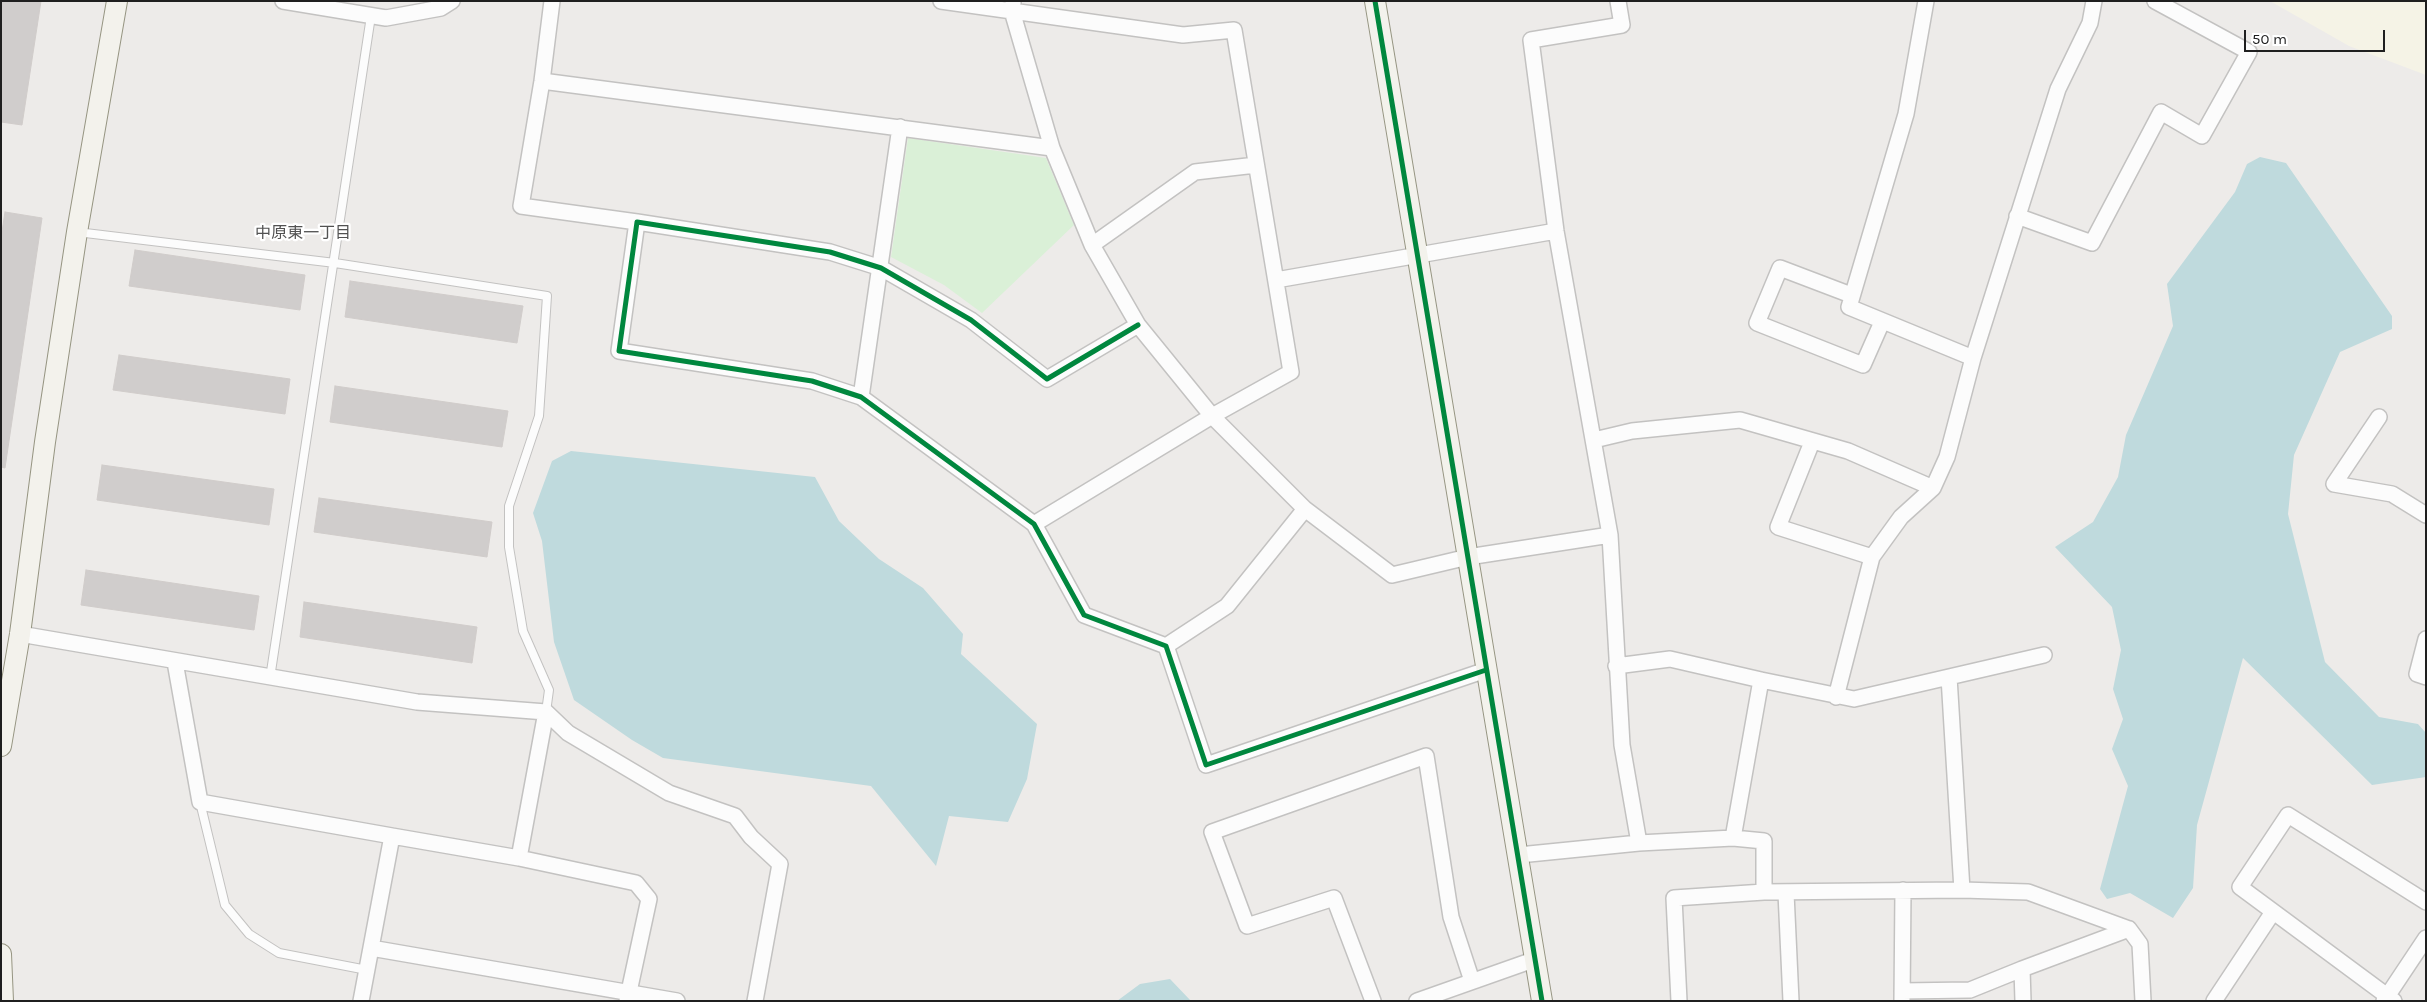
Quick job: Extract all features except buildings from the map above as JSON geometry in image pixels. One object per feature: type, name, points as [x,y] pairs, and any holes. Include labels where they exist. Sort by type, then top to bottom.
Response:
[{"type":"street","points":[[1,746],[20,634],[45,442],[77,232],[117,1]]},
{"type":"street","points":[[283,1],[386,18],[441,8],[452,1]]},
{"type":"street","points":[[552,1],[542,81],[521,206],[830,252],[881,268],[971,320],[1047,379],[1138,325]]},
{"type":"street","points":[[941,1],[1013,6],[1182,35],[1234,30],[1291,372],[1212,416],[1034,524]]},
{"type":"street","points":[[1375,1],[1542,1001]]},
{"type":"street","points":[[1618,1],[1622,25],[1530,40],[1556,231],[1610,535],[1622,745],[1639,843]]},
{"type":"street","points":[[1926,1],[1906,114],[1849,307],[1973,358]]},
{"type":"street","points":[[1836,697],[1872,557],[1901,517],[1933,488],[1946,457],[1973,358],[2058,89],[2090,23],[2094,1]]},
{"type":"street","points":[[2017,216],[2092,243],[2161,112],[2202,136],[2249,52],[2155,1]]},
{"type":"street","points":[[1013,6],[1052,148],[1092,245],[1138,325],[1212,416],[1305,509],[1392,575],[1468,557],[1610,535]]},
{"type":"street","points":[[542,81],[1052,148]]},
{"type":"street","points":[[861,397],[900,127]]},
{"type":"street","points":[[1092,245],[1195,172],[1256,165]]},
{"type":"street","points":[[637,222],[618,351],[812,381],[861,397],[1034,524],[1084,615],[1166,646]]},
{"type":"street","points":[[1276,280],[1556,231]]},
{"type":"street","points":[[1851,295],[1780,268],[1758,323],[1863,365],[1882,322]]},
{"type":"street","points":[[2379,417],[2334,484],[2392,494],[2426,515]]},
{"type":"street","points":[[1594,440],[1632,431],[1740,420],[1848,452],[1933,488]]},
{"type":"street","points":[[1812,442],[1778,527],[1872,557]]},
{"type":"street","points":[[1166,646],[1227,606],[1305,509]]},
{"type":"street","points":[[20,634],[417,702],[546,712],[568,733],[669,793],[735,816],[751,837],[780,864],[755,1001]]},
{"type":"street","points":[[2426,639],[2417,674],[2426,677]]},
{"type":"street","points":[[1166,646],[1206,765],[1486,670]]},
{"type":"street","points":[[1616,666],[1670,659],[1854,700],[2044,655]]},
{"type":"street","points":[[175,662],[200,802],[519,858],[636,883],[649,899],[627,996]]},
{"type":"street","points":[[1949,677],[1962,890]]},
{"type":"street","points":[[1733,838],[1761,680]]},
{"type":"street","points":[[519,858],[546,712]]},
{"type":"street","points":[[1373,1001],[1334,898],[1247,926],[1212,832],[1426,756],[1451,917],[1472,981]]},
{"type":"street","points":[[2426,902],[2288,815],[2240,888],[2388,999],[2426,938]]},
{"type":"street","points":[[361,1001],[392,836]]},
{"type":"street","points":[[1519,855],[1639,843],[1733,838],[1764,841],[1764,892]]},
{"type":"street","points":[[1903,890],[1902,996],[1970,990],[2129,930]]},
{"type":"street","points":[[1679,1001],[1674,898],[1764,892],[1903,890],[2028,892],[2129,930],[2140,944],[2143,1001]]},
{"type":"street","points":[[1786,893],[1791,1001]]},
{"type":"street","points":[[2214,1001],[2273,912]]},
{"type":"street","points":[[371,948],[627,996],[677,1001]]},
{"type":"street","points":[[1,954],[3,1001]]},
{"type":"street","points":[[1417,1001],[1536,959]]},
{"type":"street","points":[[2022,969],[2023,1001]]},
{"type":"lane","points":[[270,678],[370,16]]},
{"type":"lane","points":[[77,232],[334,263],[547,296],[539,416],[509,506],[508,546],[522,631],[549,690],[546,712]]},
{"type":"lane","points":[[200,802],[226,906],[249,934],[279,953],[367,970]]},
{"type":"shaded area","points":[[2270,1],[2426,1],[2426,75],[2349,46]]},
{"type":"green space","points":[[908,138],[1046,158],[1074,225],[982,313],[944,285],[891,257]]},
{"type":"water","points":[[2260,157],[2286,163],[2392,316],[2392,329],[2340,352],[2294,455],[2288,514],[2325,662],[2379,717],[2418,724],[2426,733],[2426,777],[2372,785],[2243,658],[2197,825],[2193,888],[2173,918],[2130,893],[2107,899],[2100,889],[2128,786],[2112,749],[2123,719],[2113,689],[2121,650],[2112,607],[2055,547],[2093,522],[2118,477],[2126,435],[2173,326],[2167,284],[2235,192],[2247,164]]},
{"type":"water","points":[[571,451],[815,477],[839,521],[879,559],[923,588],[963,634],[961,654],[1037,724],[1027,779],[1008,822],[949,816],[936,866],[871,786],[663,758],[632,740],[574,700],[554,642],[542,541],[533,513],[552,461]]},
{"type":"water","points":[[1170,979],[1191,1001],[1117,1001],[1140,984]]},
{"type":"cycle path","points":[[1375,1],[1542,1001]]},
{"type":"cycle path","points":[[1138,325],[1047,379],[971,320],[881,268],[830,252],[637,222],[619,351],[812,381],[861,397],[1034,524],[1084,615],[1166,646],[1206,765],[1486,670]]},
{"type":"district","name":"中原東一丁目","points":[[303,233]]}]
